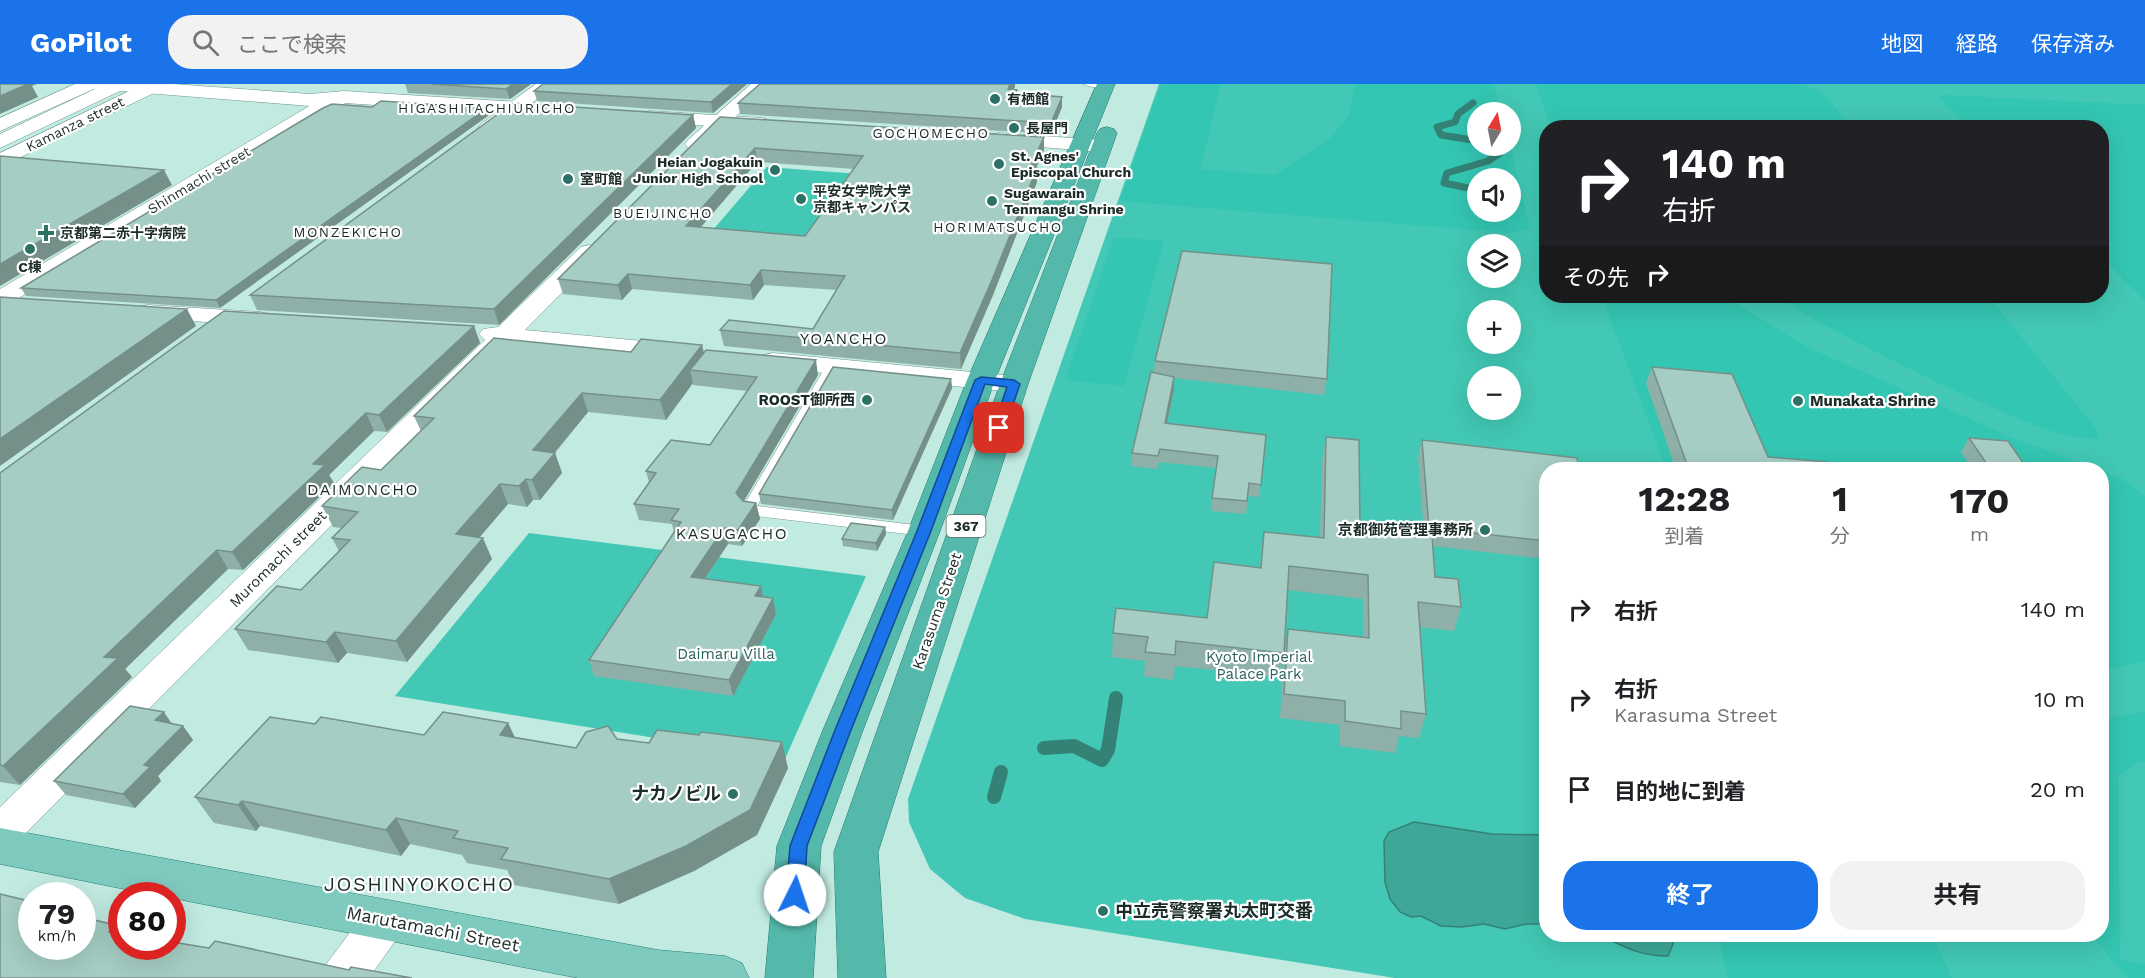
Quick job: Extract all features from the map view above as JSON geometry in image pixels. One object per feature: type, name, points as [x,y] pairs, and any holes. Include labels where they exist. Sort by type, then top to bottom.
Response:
[{"type":"highway","name":"Karasuma Street","points":[[862,978],[856,852],[1014,384],[1090,145],[1107,84]]},
{"type":"highway","name":"Karasuma Street","points":[[789,978],[798,846],[924,531],[981,380],[1090,145]]},
{"type":"main road","name":"Marutamachi Street","points":[[0,846],[658,972],[725,978]]},
{"type":"street","name":"Kamanza street","points":[[0,125],[90,84]]},
{"type":"street","name":"Kamanza street","points":[[0,142],[113,84]]},
{"type":"street","points":[[113,84],[310,100],[344,97],[575,112]]},
{"type":"street","name":"Shinmachi street","points":[[0,299],[318,109],[369,84]]},
{"type":"street","points":[[470,141],[547,84]]},
{"type":"street","points":[[679,160],[761,84]]},
{"type":"street","name":"Kamanza street","points":[[0,161],[150,88]]},
{"type":"street","points":[[633,116],[776,125]]},
{"type":"street","points":[[978,138],[1090,145]]},
{"type":"street","name":"Muromachi street","points":[[0,833],[606,235]]},
{"type":"street","points":[[198,337],[256,295]]},
{"type":"street","points":[[0,304],[36,306]]},
{"type":"street","points":[[119,310],[285,320]]},
{"type":"street","points":[[471,333],[702,354]]},
{"type":"street","points":[[749,359],[1014,384]]},
{"type":"street","points":[[343,978],[385,920]]},
{"type":"lane","points":[[832,366],[748,510],[924,531]]},
{"type":"green space","name":"Kyoto Imperial Palace Park","points":[[1159,84],[2145,84],[2145,978],[1395,978],[1025,919],[965,898],[930,869],[909,822],[908,799]]},
{"type":"green space","points":[[767,167],[859,174],[897,263],[706,238]]},
{"type":"green space","name":"Daimaru Villa","points":[[529,533],[866,576],[785,759],[395,696]]},
{"type":"shaded area","points":[[1161,84],[1221,84],[1200,169],[1275,175],[1331,138],[1349,114],[1355,84],[1494,84],[1498,102],[1467,102],[1467,156],[1512,156],[1515,168],[1467,168],[1467,222],[1521,222],[1521,191],[1530,228],[1511,233],[1120,201]]},
{"type":"shaded area","points":[[1535,84],[1801,84],[1821,91],[1846,120],[1548,120]]},
{"type":"shaded area","points":[[1945,95],[2145,105],[2145,301],[2109,265],[2109,120],[1962,120],[1939,98]]},
{"type":"shaded area","points":[[1114,237],[1164,241],[1124,386],[1065,380]]},
{"type":"shaded area","points":[[1605,303],[1735,303],[1809,348],[2017,440],[2079,462],[1663,462]]},
{"type":"shaded area","points":[[1787,303],[1994,303],[2097,430],[2099,439],[2058,433],[2032,424],[1938,382]]},
{"type":"shaded area","points":[[2109,474],[2131,484],[2145,497],[2145,661],[2109,669]]},
{"type":"shaded area","points":[[2145,712],[2145,762],[2140,761],[2118,776],[2120,960],[2145,964],[2145,978],[2129,978],[2112,961],[2098,942],[2109,942],[2109,718]]},
{"type":"shaded area","points":[[1414,822],[1492,834],[1539,835],[1539,924],[1526,924],[1505,929],[1484,924],[1462,927],[1441,926],[1421,916],[1411,917],[1400,912],[1390,899],[1385,882],[1384,841],[1389,832]]},
{"type":"shaded area","points":[[1615,942],[1673,942],[1673,944],[1668,956],[1632,950]]},
{"type":"shaded area","points":[[1720,942],[1935,942],[1952,978],[1728,978]]},
{"type":"building","points":[[0,84],[28,84],[0,96]]},
{"type":"building","points":[[431,84],[513,84],[506,89]]},
{"type":"building","points":[[543,84],[732,84],[711,102],[534,91]]},
{"type":"building","points":[[760,84],[1010,84],[1008,89],[1017,90],[1015,93],[1062,97],[1051,123],[738,103]]},
{"type":"building","points":[[381,101],[487,108],[216,300],[21,288],[323,108],[332,104],[372,107]]},
{"type":"building","points":[[513,103],[693,115],[494,309],[250,295]]},
{"type":"building","points":[[720,117],[1044,137],[1030,168],[1037,168],[960,353],[720,330],[729,320],[813,329],[845,276],[761,270],[750,285],[628,274],[618,285],[558,279]],"holes":[[[755,148],[863,156],[805,236],[686,226]]]},
{"type":"building","name":"京都第二赤十字病院","points":[[0,156],[164,170],[0,264]]},
{"type":"building","points":[[1182,251],[1332,264],[1327,379],[1155,361]]},
{"type":"building","points":[[0,297],[187,309],[0,439]]},
{"type":"building","points":[[224,311],[474,326],[379,415],[366,413],[313,464],[325,465],[232,552],[217,550],[104,657],[118,658],[3,766],[0,765],[0,473]]},
{"type":"building","points":[[494,338],[631,352],[641,339],[702,345],[660,400],[582,393],[533,450],[555,453],[532,480],[526,479],[519,486],[500,484],[456,534],[483,538],[396,641],[335,632],[326,642],[235,629],[277,586],[301,590],[350,540],[332,538],[358,512],[322,506],[362,467],[381,470],[434,418],[414,416]]},
{"type":"building","points":[[706,350],[816,360],[736,493],[743,501],[756,503],[738,530],[724,528],[691,577],[761,586],[755,596],[773,598],[729,680],[589,660],[681,522],[671,520],[679,509],[634,504],[656,473],[646,471],[671,440],[710,445],[757,377],[690,370]]},
{"type":"building","points":[[833,367],[951,379],[892,510],[759,494]]},
{"type":"building","points":[[1652,367],[1732,374],[1768,457],[1828,462],[1686,462]]},
{"type":"building","points":[[1151,372],[1174,377],[1165,423],[1266,435],[1261,485],[1249,483],[1247,501],[1212,498],[1218,456],[1160,449],[1158,456],[1132,453]]},
{"type":"building","points":[[1326,437],[1359,440],[1360,528],[1432,535],[1435,577],[1458,579],[1461,607],[1418,602],[1426,714],[1401,711],[1401,729],[1345,721],[1345,701],[1284,694],[1288,629],[1369,638],[1368,575],[1289,566],[1284,653],[1176,641],[1175,655],[1145,652],[1148,637],[1113,633],[1116,608],[1207,618],[1214,562],[1261,568],[1264,532],[1324,538]]},
{"type":"building","points":[[1969,438],[2008,441],[2022,462],[1986,462]]},
{"type":"building","points":[[1422,440],[1577,458],[1578,462],[1539,462],[1539,540],[1429,528]]},
{"type":"building","points":[[851,523],[885,527],[876,543],[842,539]]},
{"type":"building","points":[[130,706],[164,712],[155,720],[183,726],[144,765],[150,767],[123,794],[54,781]]},
{"type":"building","points":[[443,712],[508,723],[500,735],[576,748],[586,732],[608,726],[617,739],[649,743],[657,730],[699,735],[701,732],[782,742],[750,810],[686,846],[609,879],[501,859],[508,848],[453,838],[458,831],[396,818],[386,830],[242,801],[238,805],[195,797],[270,717],[315,724],[321,717],[424,735]]},
{"type":"building","points":[[0,894],[18,898],[18,960],[96,960],[96,920],[108,923],[108,960],[186,960],[186,944],[209,948],[215,941],[349,970],[351,967],[412,978],[0,978]]},
{"type":"waterway","points":[[1467,107],[1458,114],[1455,122],[1437,127],[1441,135],[1467,139]]},
{"type":"waterway","points":[[1467,188],[1444,183],[1447,173],[1488,161],[1496,156]]},
{"type":"waterway","points":[[1044,748],[1074,746],[1102,760],[1108,750],[1116,698]]},
{"type":"waterway","points":[[994,797],[1001,772]]},
{"type":"place","name":"有栖館","points":[[995,99]]},
{"type":"place","name":"長屋門","points":[[1014,128]]},
{"type":"place","name":"St. Agnes' Episcopal Church","points":[[999,164]]},
{"type":"place","name":"Heian Jogakuin Junior High School","points":[[775,170]]},
{"type":"place","name":"室町館","points":[[568,179]]},
{"type":"place","name":"平安女学院大学 京都キャンパス","points":[[801,199]]},
{"type":"place","name":"Sugawarain Tenmangu Shrine","points":[[992,201]]},
{"type":"place","name":"京都第二赤十字病院","points":[[46,233]]},
{"type":"place","name":"C棟","points":[[30,249]]},
{"type":"place","name":"ROOST御所西","points":[[867,400]]},
{"type":"place","name":"Munakata Shrine","points":[[1798,401]]},
{"type":"place","name":"京都御苑管理事務所","points":[[1485,530]]},
{"type":"place","name":"ナカノビル","points":[[733,794]]},
{"type":"place","name":"中立売警察署丸太町交番","points":[[1103,911]]},
{"type":"district","name":"HIGASHITACHIURICHO","points":[[487,108]]},
{"type":"district","name":"GOCHOMECHO","points":[[931,133]]},
{"type":"district","name":"BUEIJINCHO","points":[[663,213]]},
{"type":"district","name":"HORIMATSUCHO","points":[[998,227]]},
{"type":"district","name":"MONZEKICHO","points":[[348,232]]},
{"type":"district","name":"YOANCHO","points":[[844,338]]},
{"type":"district","name":"DAIMONCHO","points":[[363,489]]},
{"type":"district","name":"KASUGACHO","points":[[732,533]]},
{"type":"district","name":"JOSHINYOKOCHO","points":[[419,884]]},
{"type":"route","points":[[795,895],[798,846],[924,531],[981,380],[1014,384],[999,428]]}]
